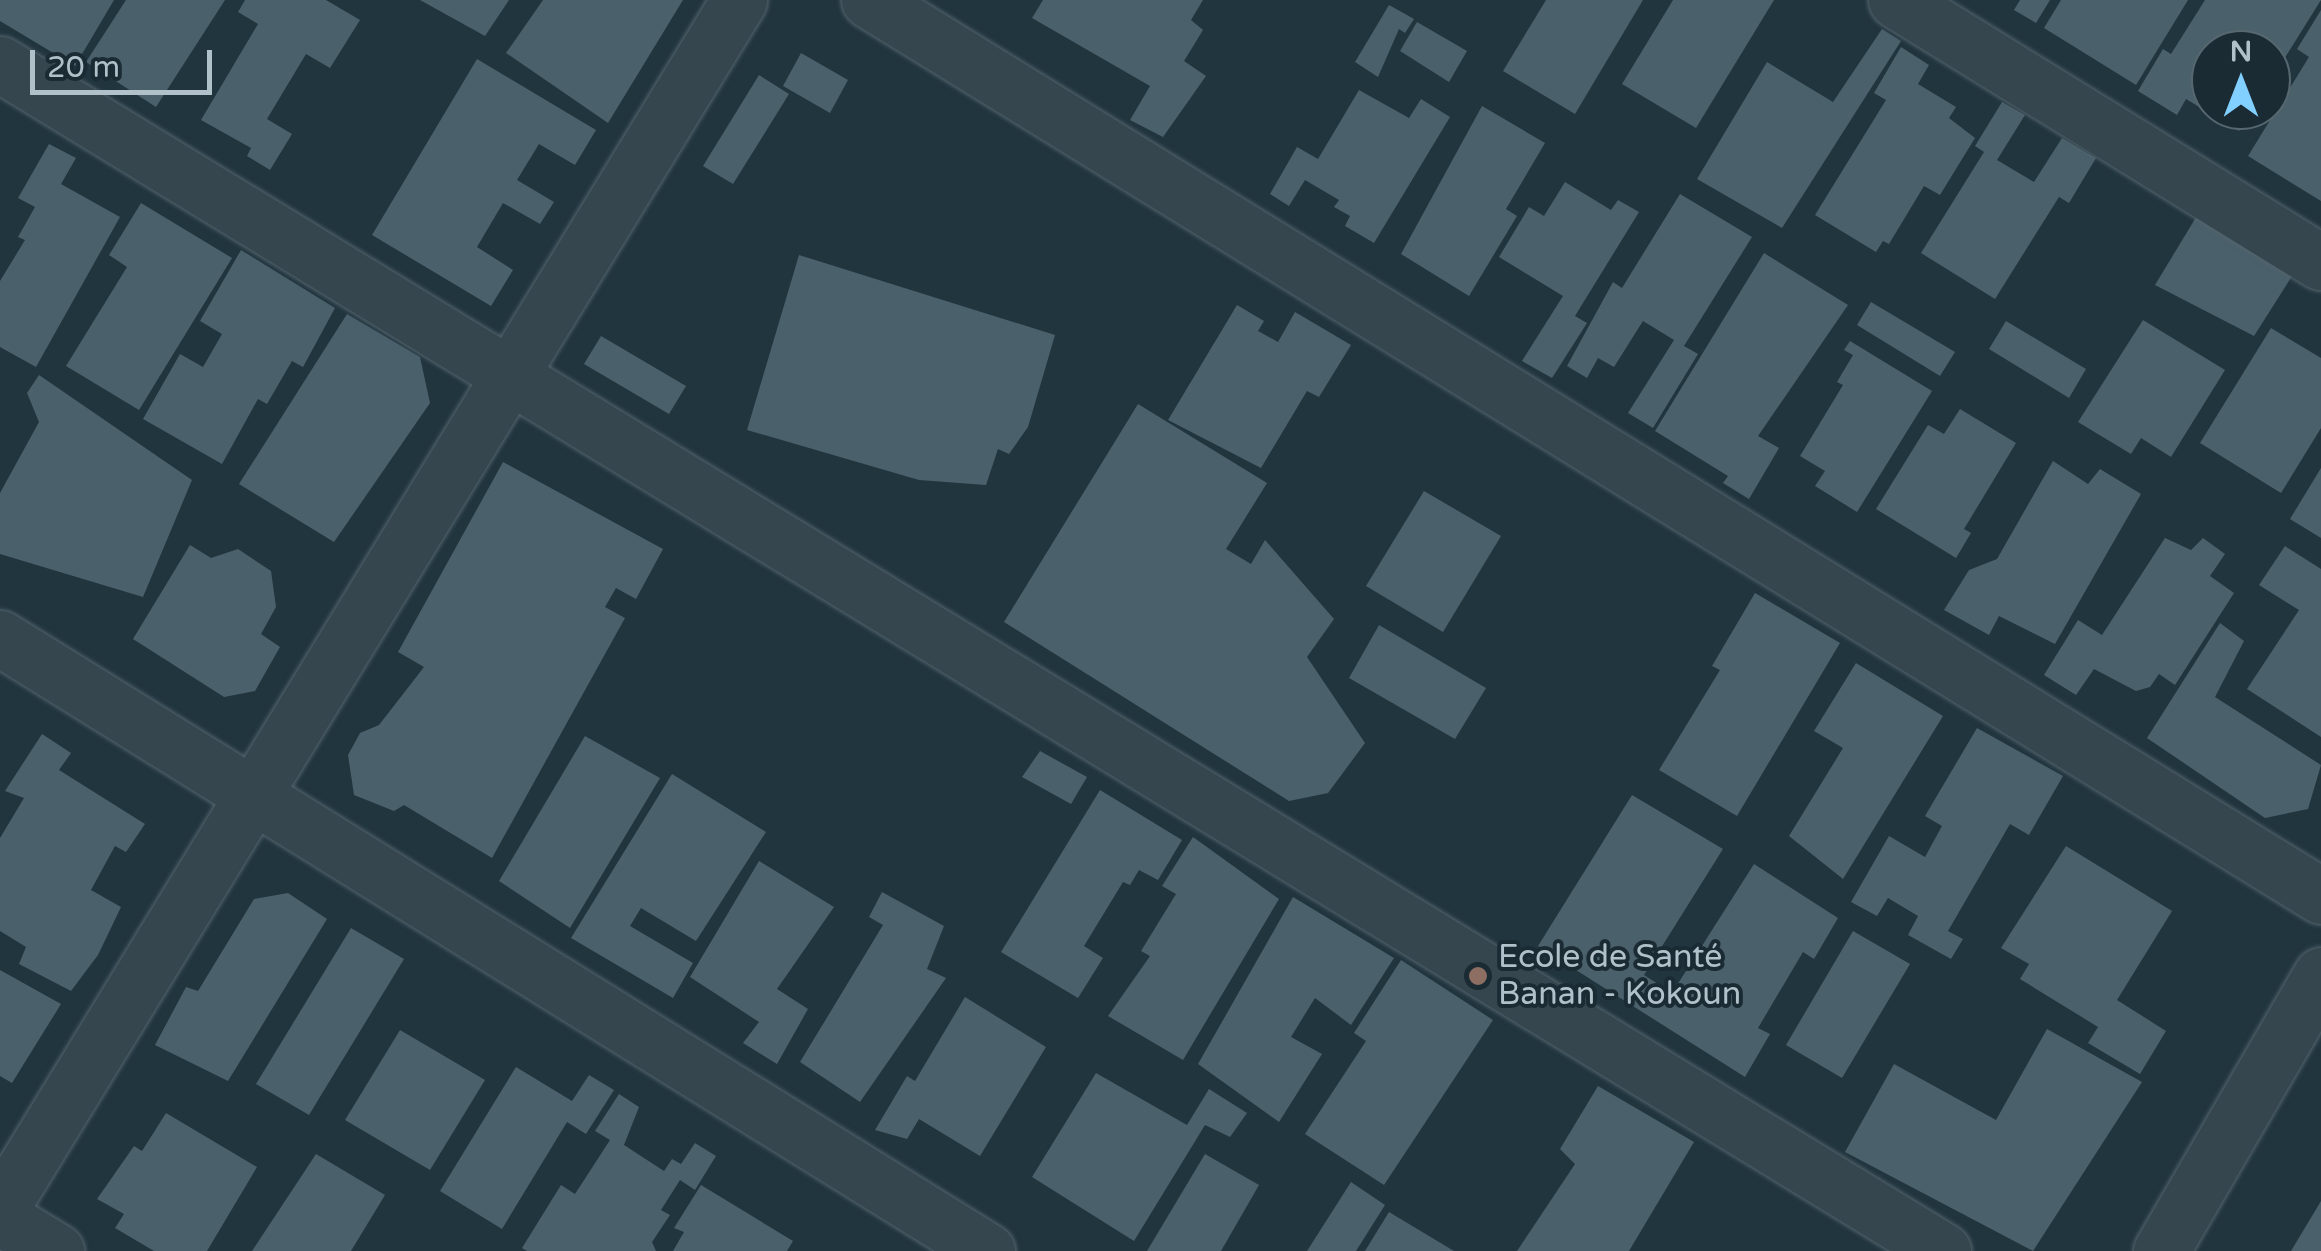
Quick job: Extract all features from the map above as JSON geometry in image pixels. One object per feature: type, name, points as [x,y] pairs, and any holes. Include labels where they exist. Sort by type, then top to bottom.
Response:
[{"type":"street","points":[[56,1251],[0,1213],[739,0]]},
{"type":"street","points":[[869,0],[2321,896]]},
{"type":"street","points":[[1896,0],[2321,262]]},
{"type":"street","points":[[0,64],[1944,1251]]},
{"type":"street","points":[[0,638],[256,791],[987,1251]]},
{"type":"street","points":[[2161,1251],[2321,976]]},
{"type":"building","points":[[0,0],[114,0],[75,66],[0,21]]},
{"type":"building","points":[[126,0],[225,0],[156,107],[86,62]]},
{"type":"building","points":[[245,0],[326,0],[360,20],[330,68],[306,54],[267,119],[292,134],[270,170],[247,156],[251,148],[201,120],[258,24],[238,12]]},
{"type":"building","points":[[420,0],[509,0],[485,36]]},
{"type":"building","points":[[543,0],[683,0],[608,123],[506,53]]},
{"type":"building","points":[[1043,0],[1203,0],[1191,20],[1203,30],[1184,61],[1206,76],[1163,137],[1130,120],[1150,86],[1032,18]]},
{"type":"building","points":[[1546,0],[1643,0],[1575,114],[1503,71]]},
{"type":"building","points":[[1673,0],[1774,0],[1696,128],[1622,84]]},
{"type":"building","points":[[2020,0],[2050,0],[2036,23],[2014,10]]},
{"type":"building","points":[[2061,0],[2188,0],[2136,85],[2044,28]]},
{"type":"building","points":[[2205,0],[2321,0],[2291,48],[2291,30],[2191,30],[2191,102],[2186,99],[2177,115],[2138,91],[2163,49],[2171,54]]},
{"type":"building","points":[[1389,5],[1414,19],[1405,33],[1399,29],[1378,77],[1355,62]]},
{"type":"building","points":[[2321,10],[2321,201],[2248,156],[2264,130],[2291,130],[2291,86],[2309,57],[2297,49]]},
{"type":"building","points":[[1417,22],[1467,51],[1449,82],[1400,51]]},
{"type":"building","points":[[1882,29],[1901,41],[1782,228],[1697,179],[1767,62],[1833,102]]},
{"type":"building","points":[[1901,47],[1929,65],[1918,84],[1956,107],[1949,118],[1975,138],[1940,195],[1924,186],[1889,244],[1883,241],[1876,252],[1815,215],[1886,100],[1874,93]]},
{"type":"building","points":[[801,53],[848,80],[830,113],[783,86]]},
{"type":"building","points":[[477,59],[596,130],[575,165],[539,144],[517,180],[554,202],[540,224],[503,203],[477,247],[513,270],[491,306],[372,235]]},
{"type":"building","points":[[759,75],[789,94],[733,184],[703,166]]},
{"type":"building","points":[[1359,90],[1409,118],[1421,99],[1450,117],[1374,243],[1345,226],[1350,216],[1334,207],[1339,200],[1305,180],[1289,206],[1270,194],[1297,147],[1318,159]]},
{"type":"building","points":[[2002,102],[2025,115],[1997,160],[2034,182],[2062,138],[2096,158],[2069,203],[2059,197],[1995,299],[1921,253],[1984,152],[1975,146]]},
{"type":"building","points":[[1482,106],[1545,143],[1506,209],[1517,216],[1469,296],[1401,254]]},
{"type":"building","points":[[49,144],[76,158],[61,184],[120,217],[36,367],[0,347],[0,281],[25,240],[18,237],[35,207],[18,198]]},
{"type":"building","points":[[1565,182],[1611,210],[1618,200],[1639,212],[1575,316],[1587,323],[1552,378],[1522,361],[1563,296],[1499,257],[1529,207],[1544,216]]},
{"type":"building","points":[[1680,194],[1752,237],[1684,346],[1698,354],[1653,428],[1628,413],[1674,340],[1643,321],[1614,367],[1598,358],[1587,378],[1567,366],[1613,282],[1622,288]]},
{"type":"building","points":[[141,203],[232,258],[139,410],[66,366],[127,267],[109,255]]},
{"type":"building","points":[[2198,214],[2294,273],[2254,336],[2155,285]]},
{"type":"building","points":[[241,250],[335,308],[303,367],[292,361],[267,404],[258,399],[222,464],[143,419],[180,354],[203,367],[222,334],[200,321]]},
{"type":"building","points":[[1764,253],[1848,305],[1758,436],[1779,448],[1749,499],[1723,483],[1728,476],[1655,431]]},
{"type":"building","points":[[799,255],[1055,335],[1028,427],[1009,454],[998,449],[986,485],[919,480],[747,430]]},
{"type":"building","points":[[1871,302],[1955,352],[1940,376],[1857,325]]},
{"type":"building","points":[[1237,305],[1264,321],[1258,331],[1278,342],[1295,312],[1351,345],[1319,397],[1307,391],[1261,468],[1168,420]]},
{"type":"building","points":[[347,314],[420,357],[430,403],[334,542],[239,484]]},
{"type":"building","points":[[2143,320],[2225,370],[2171,457],[2141,438],[2131,454],[2078,422]]},
{"type":"building","points":[[2006,321],[2086,369],[2069,398],[1989,349]]},
{"type":"building","points":[[2271,328],[2321,358],[2321,428],[2281,493],[2200,443]]},
{"type":"building","points":[[601,336],[686,386],[669,414],[584,364]]},
{"type":"building","points":[[1850,341],[1932,391],[1857,512],[1815,486],[1825,471],[1800,456],[1843,385],[1837,382],[1853,355],[1844,350]]},
{"type":"building","points":[[39,375],[192,480],[143,597],[0,554],[0,493],[39,422],[27,393]]},
{"type":"building","points":[[1138,404],[1267,483],[1226,549],[1251,564],[1265,540],[1334,619],[1307,657],[1365,743],[1328,793],[1289,801],[1004,622]]},
{"type":"building","points":[[1960,409],[2016,443],[1964,529],[1971,533],[1956,558],[1876,509],[1928,425],[1944,434]]},
{"type":"building","points":[[2053,461],[2088,484],[2100,469],[2141,494],[2055,644],[1999,616],[1989,635],[1944,610],[1969,570],[1997,559]]},
{"type":"building","points":[[503,462],[663,549],[636,599],[616,588],[605,607],[625,618],[492,858],[404,805],[394,811],[354,795],[348,755],[360,733],[379,725],[424,667],[398,652]]},
{"type":"building","points":[[2321,468],[2321,538],[2290,519]]},
{"type":"building","points":[[1424,491],[1501,536],[1443,632],[1366,586]]},
{"type":"building","points":[[2165,538],[2191,550],[2203,538],[2225,554],[2210,576],[2234,593],[2175,685],[2159,674],[2150,687],[2136,691],[2094,669],[2076,695],[2044,675],[2078,620],[2102,635]]},
{"type":"building","points":[[190,545],[211,558],[238,549],[271,571],[276,607],[261,634],[280,647],[255,691],[224,697],[133,639]]},
{"type":"building","points":[[2285,546],[2321,569],[2321,737],[2247,689],[2299,610],[2259,585]]},
{"type":"building","points":[[1755,593],[1840,643],[1737,816],[1659,770],[1720,670],[1712,666]]},
{"type":"building","points":[[2220,623],[2244,641],[2215,697],[2321,765],[2308,809],[2265,818],[2147,738]]},
{"type":"building","points":[[1379,625],[1486,688],[1455,739],[1349,678]]},
{"type":"building","points":[[1856,663],[1943,716],[1843,879],[1789,836],[1843,748],[1814,731]]},
{"type":"building","points":[[1977,728],[2063,776],[2029,835],[2010,824],[1948,931],[1963,939],[1951,959],[1908,935],[1918,916],[1888,898],[1877,916],[1851,902],[1889,836],[1925,857],[1942,826],[1925,816]]},
{"type":"building","points":[[42,734],[71,753],[59,770],[145,824],[126,852],[115,846],[91,890],[121,907],[98,955],[71,991],[19,964],[26,947],[0,931],[0,838],[24,798],[5,791]]},
{"type":"building","points":[[585,736],[660,778],[570,928],[499,881]]},
{"type":"building","points":[[1040,751],[1087,777],[1071,804],[1022,777]]},
{"type":"building","points":[[672,774],[766,832],[696,941],[641,908],[630,926],[693,963],[673,998],[571,938]]},
{"type":"building","points":[[1100,790],[1182,840],[1158,880],[1139,870],[1130,885],[1123,882],[1084,946],[1103,958],[1078,998],[1001,952]]},
{"type":"building","points":[[1632,795],[1723,849],[1644,975],[1672,993],[1754,864],[1838,918],[1814,959],[1803,952],[1758,1028],[1770,1034],[1745,1077],[1538,946]]},
{"type":"building","points":[[1193,837],[1279,899],[1183,1060],[1108,1016],[1150,956],[1141,951],[1176,894],[1162,886]]},
{"type":"building","points":[[2066,846],[2172,911],[2117,1000],[2166,1031],[2140,1074],[2088,1043],[2098,1027],[2020,979],[2029,964],[2001,948]]},
{"type":"building","points":[[759,861],[834,907],[777,989],[808,1009],[777,1064],[743,1043],[759,1022],[690,977]]},
{"type":"building","points":[[882,892],[944,926],[927,969],[946,978],[860,1102],[800,1062],[883,925],[869,917]]},
{"type":"building","points":[[288,893],[327,919],[228,1081],[155,1045],[186,987],[198,991],[254,899]]},
{"type":"building","points":[[1293,897],[1394,958],[1351,1025],[1315,998],[1291,1037],[1322,1054],[1279,1122],[1198,1064]]},
{"type":"building","points":[[351,928],[404,959],[309,1115],[256,1084]]},
{"type":"building","points":[[1853,931],[1910,964],[1842,1078],[1786,1045]]},
{"type":"building","points":[[1401,960],[1493,1020],[1384,1185],[1305,1134],[1366,1041],[1354,1033]]},
{"type":"building","points":[[0,970],[61,1004],[12,1083],[0,1076]]},
{"type":"building","points":[[965,997],[1046,1047],[980,1156],[919,1119],[907,1139],[875,1130],[907,1076],[915,1081]]},
{"type":"building","points":[[2047,1029],[2142,1082],[2033,1251],[1845,1152],[1894,1064],[1996,1120]]},
{"type":"building","points":[[400,1030],[485,1080],[430,1170],[345,1120]]},
{"type":"building","points":[[516,1067],[572,1101],[589,1075],[614,1090],[586,1134],[567,1122],[502,1229],[440,1191]]},
{"type":"building","points":[[1096,1073],[1187,1125],[1209,1089],[1247,1113],[1230,1137],[1205,1125],[1134,1241],[1032,1177]]},
{"type":"building","points":[[1598,1086],[1694,1142],[1629,1251],[1517,1251],[1575,1164],[1560,1149]]},
{"type":"building","points":[[619,1094],[639,1107],[624,1145],[664,1171],[672,1159],[681,1164],[695,1143],[716,1156],[695,1190],[680,1180],[661,1210],[670,1215],[652,1242],[656,1251],[522,1248],[561,1185],[575,1194],[610,1140],[595,1131]]},
{"type":"building","points":[[166,1113],[257,1167],[207,1251],[154,1251],[115,1228],[124,1214],[97,1199],[134,1146],[142,1151]]},
{"type":"building","points":[[316,1154],[385,1195],[351,1251],[252,1251]]},
{"type":"building","points":[[1205,1154],[1259,1185],[1221,1251],[1147,1251]]},
{"type":"building","points":[[1351,1182],[1385,1205],[1356,1251],[1307,1251]]},
{"type":"building","points":[[701,1185],[793,1241],[787,1251],[673,1251],[684,1232],[674,1228]]},
{"type":"building","points":[[2321,1201],[2321,1251],[2291,1251]]},
{"type":"building","points":[[1389,1212],[1454,1251],[1365,1251]]},
{"type":"place","name":"Ecole de Santé Banan - Kokoun","points":[[1478,976]]}]
